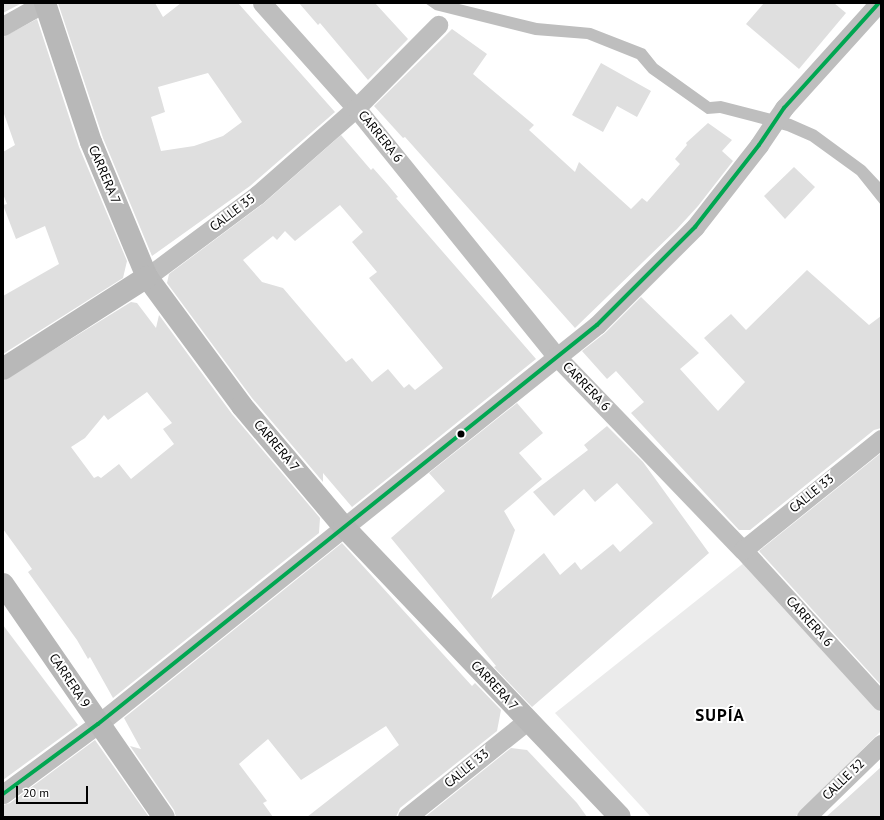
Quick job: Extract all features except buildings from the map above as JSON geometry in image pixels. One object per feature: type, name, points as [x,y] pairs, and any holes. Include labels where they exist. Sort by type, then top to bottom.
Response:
[{"type":"main road","name":"CARRERA 7","points":[[45,3],[91,142],[147,277],[242,406],[344,527],[620,817]]},
{"type":"main road","name":"CALLE 35","points":[[3,369],[147,277]]},
{"type":"main road","name":"CARRERA 9","points":[[3,584],[98,724],[164,817]]},
{"type":"street","points":[[3,26],[45,3]]},
{"type":"street","name":"CARRERA 6","points":[[262,3],[356,108],[556,356],[743,550],[881,701]]},
{"type":"street","points":[[3,794],[98,724],[556,356],[597,326],[695,227],[759,145],[784,108],[879,3]]},
{"type":"street","name":"CALLE 35","points":[[147,277],[257,195],[356,108],[438,25]]},
{"type":"street","name":"CALLE 33","points":[[743,550],[881,439]]},
{"type":"street","name":"CALLE 33","points":[[407,817],[527,721]]},
{"type":"street","name":"CALLE 32","points":[[806,817],[881,744]]},
{"type":"shaded area","points":[[425,3],[455,3],[537,23],[591,28],[645,49],[657,64],[710,102],[721,101],[791,119],[816,130],[865,166],[880,182],[881,205],[857,175],[810,141],[787,131],[751,121],[720,113],[707,114],[649,73],[637,59],[587,39],[535,35],[435,10]]},
{"type":"shaded area","points":[[745,562],[881,713],[881,731],[795,817],[651,817],[555,713]]},
{"type":"transit line","points":[[3,794],[98,724],[597,325],[695,227],[759,145],[784,108],[879,3]]},
{"type":"district","name":"SUPÍA","points":[[720,716]]}]
